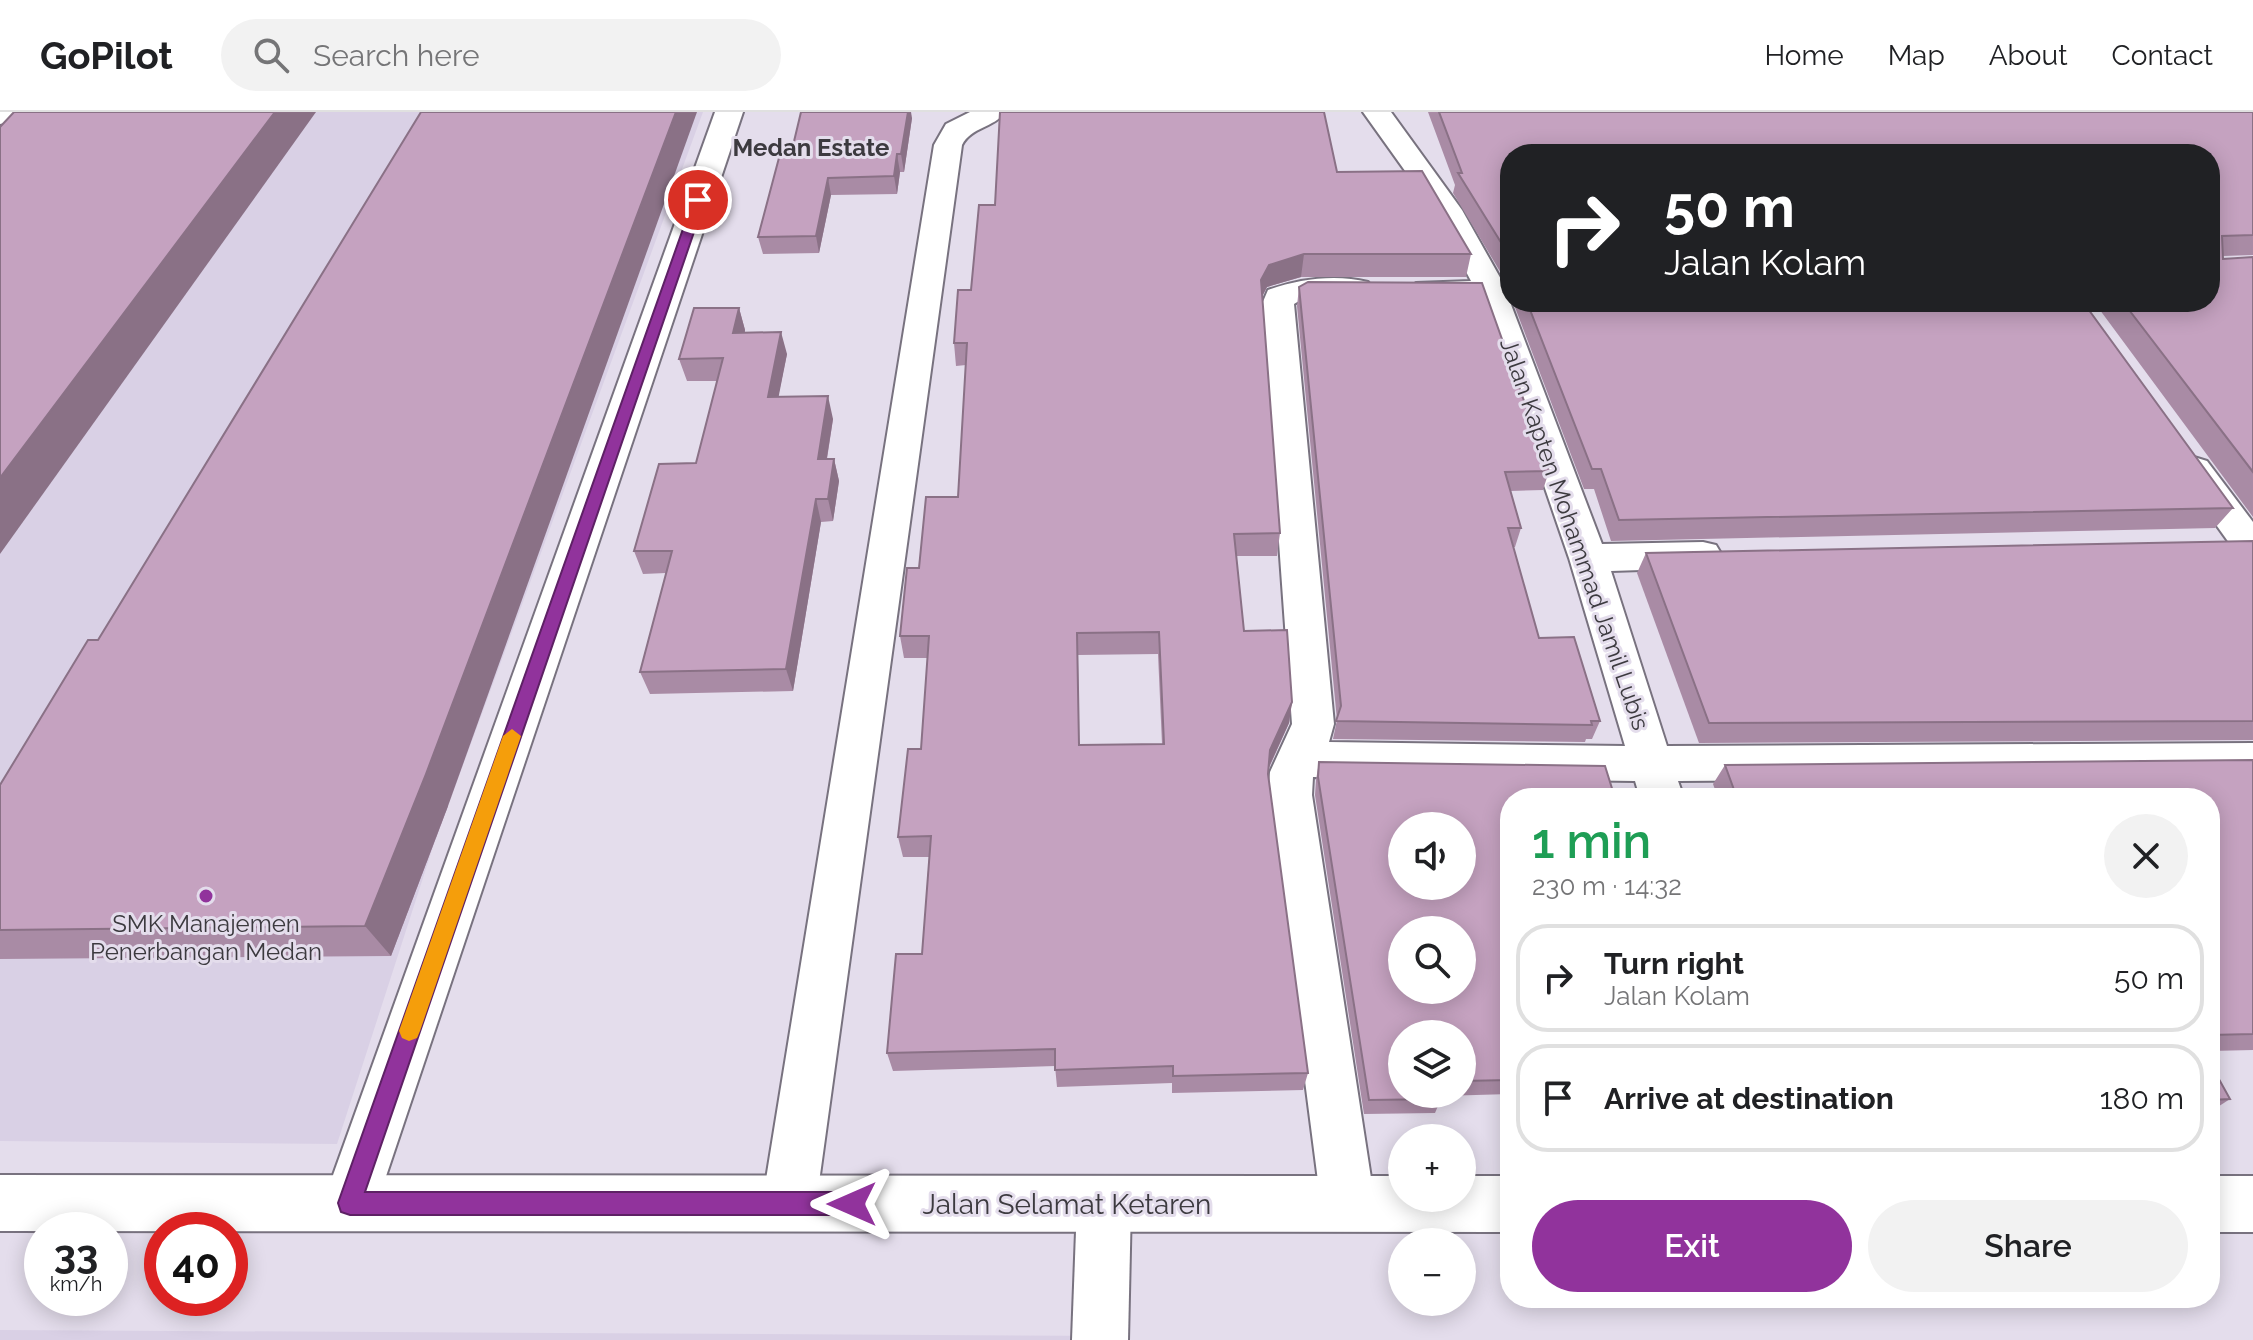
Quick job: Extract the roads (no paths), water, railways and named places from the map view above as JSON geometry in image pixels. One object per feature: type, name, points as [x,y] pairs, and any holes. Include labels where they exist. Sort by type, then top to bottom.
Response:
[{"type":"street","points":[[350,1203],[729,112]]},
{"type":"street","points":[[789,1204],[948,145],[956,130],[991,112]]},
{"type":"street","name":"Jalan Kapten Mohammad Jamil Lubis","points":[[1377,112],[1500,289]]},
{"type":"street","points":[[1348,1204],[1290,795],[1289,781],[1296,759],[1305,749],[1313,724],[1279,297],[1301,289],[1500,290]]},
{"type":"street","name":"Jalan Kapten Mohammad Jamil Lubis","points":[[1508,312],[1657,781]]},
{"type":"street","points":[[2175,443],[2252,546]]},
{"type":"street","points":[[2204,545],[2252,546]]},
{"type":"street","points":[[1588,558],[1744,555]]},
{"type":"street","points":[[1296,759],[1461,763],[1657,781],[2253,760]]},
{"type":"street","name":"Jalan Selamat Ketaren","points":[[0,1203],[1500,1204]]},
{"type":"street","points":[[1100,1340],[1104,1204]]},
{"type":"street","points":[[2220,1204],[2253,1204]]},
{"type":"place","name":"SMK Manajemen Penerbangan Medan","points":[[206,896]]},
{"type":"district","name":"Medan Estate","points":[[811,147]]}]
